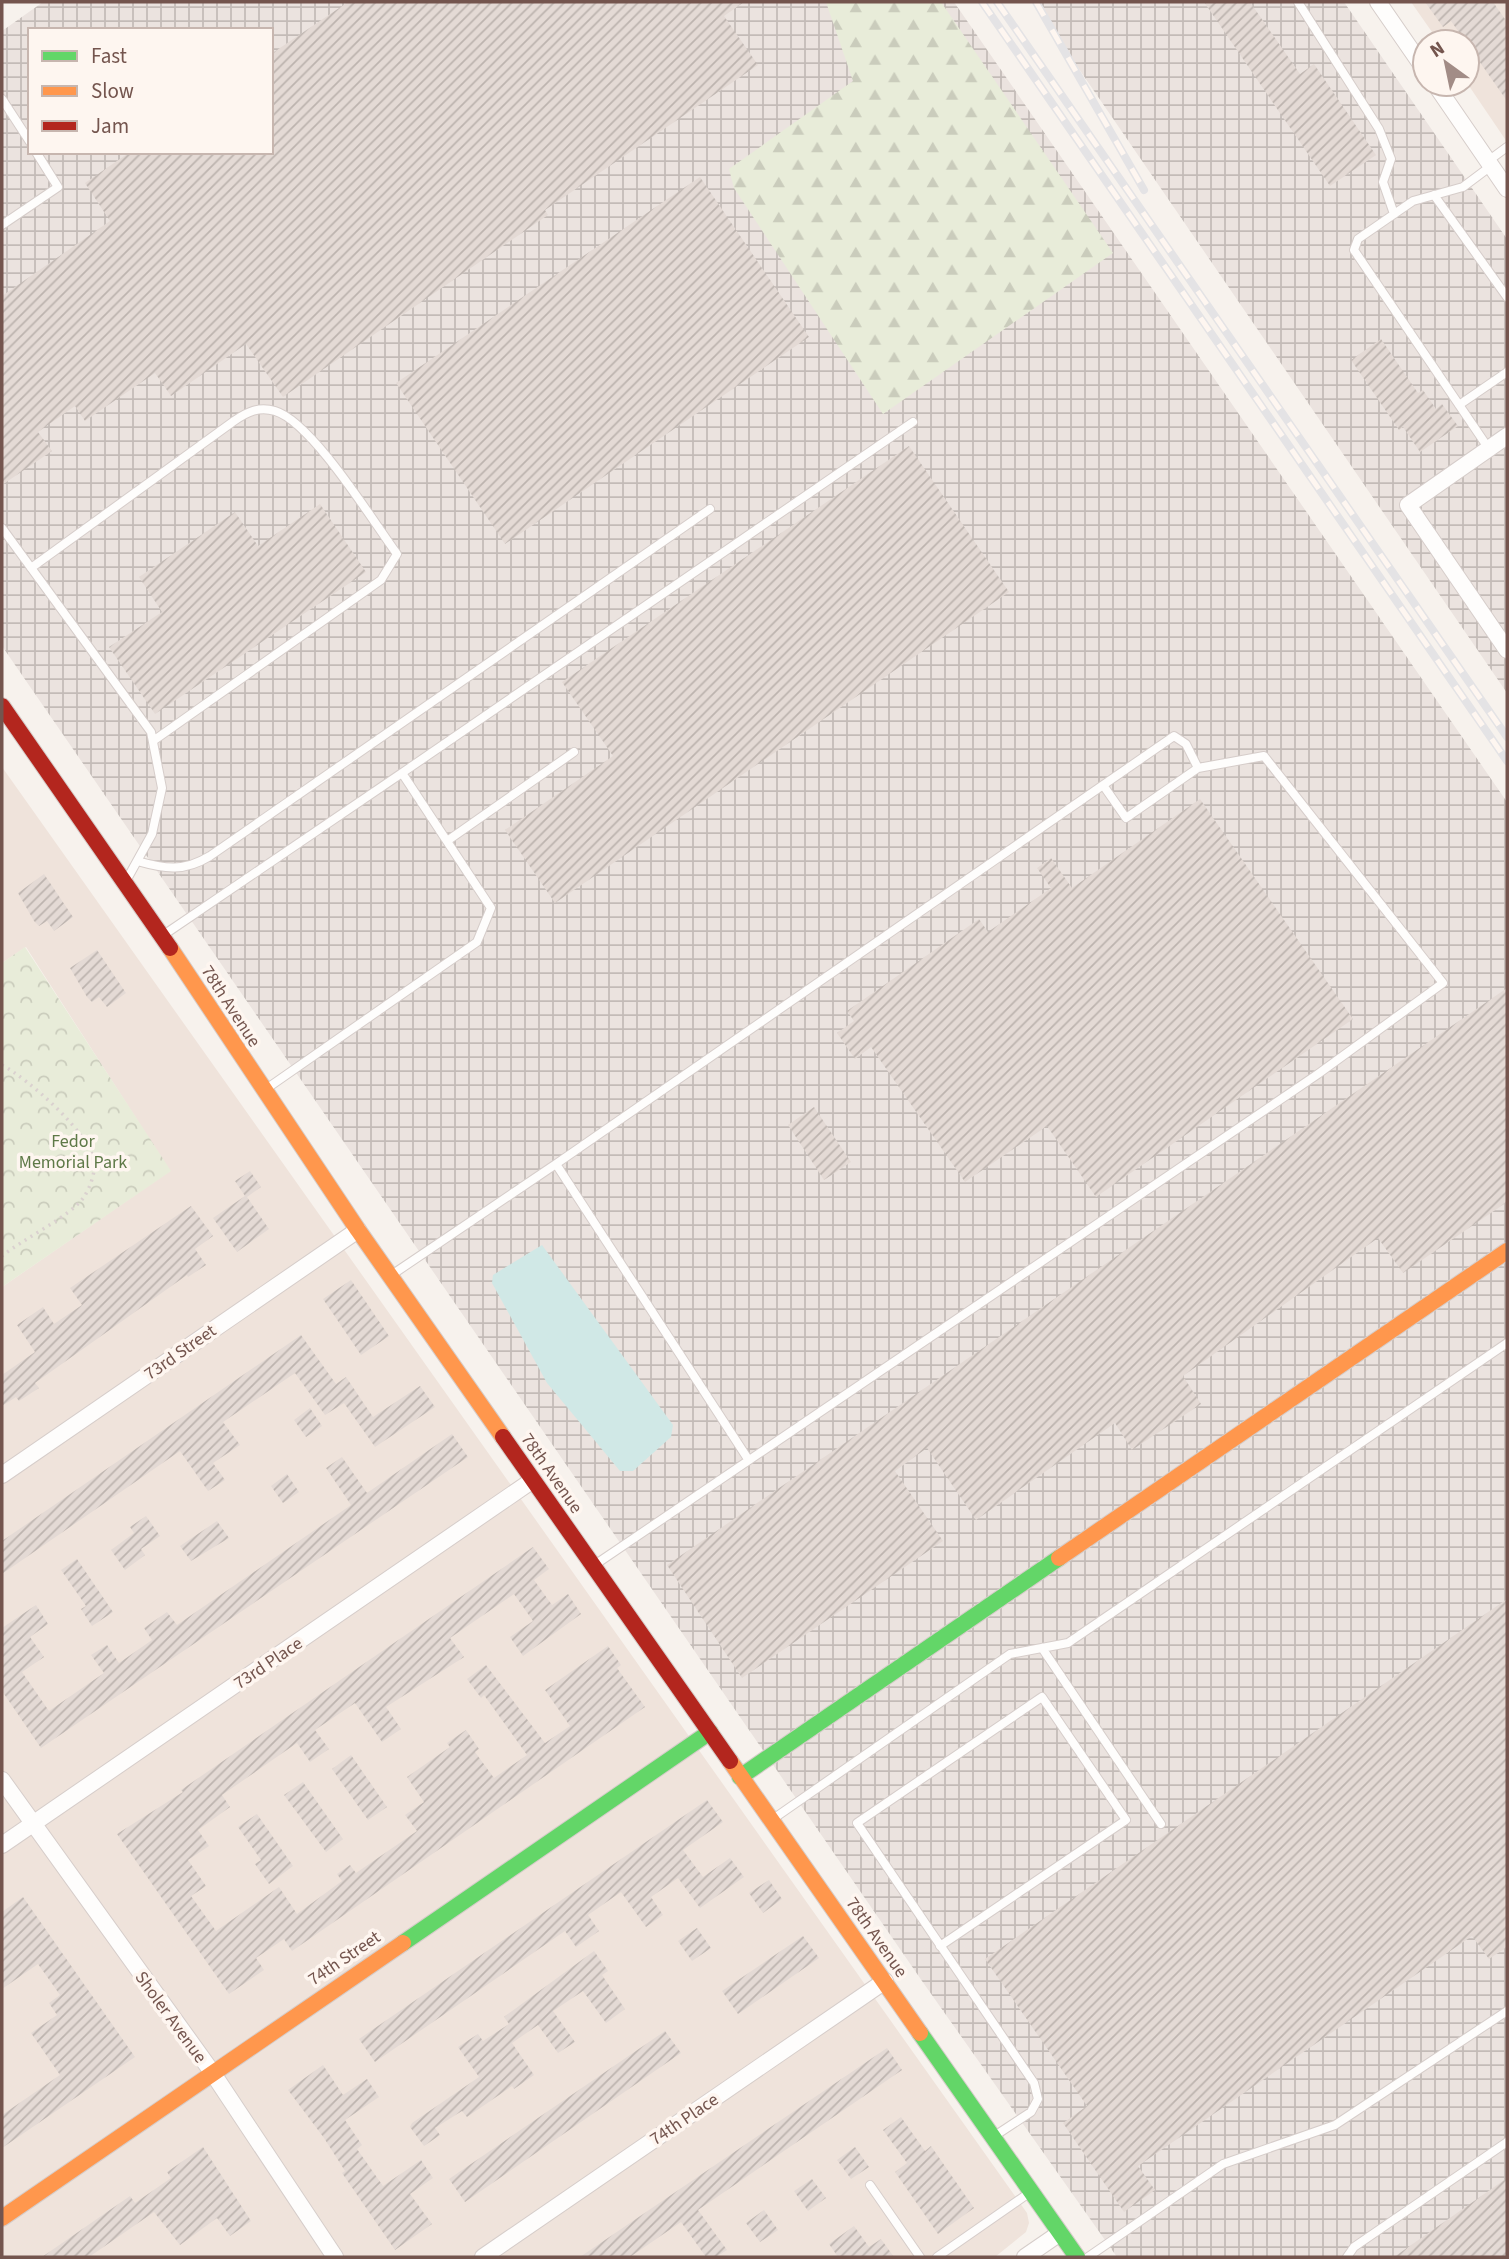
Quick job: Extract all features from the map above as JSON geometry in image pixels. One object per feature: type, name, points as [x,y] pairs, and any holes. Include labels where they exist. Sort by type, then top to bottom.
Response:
[{"type":"street","points":[[1379,2],[1411,49]]},
{"type":"street","points":[[1445,98],[1507,189]]},
{"type":"street","points":[[1507,436],[1408,505],[1507,650]]},
{"type":"street","name":"78th Avenue","points":[[2,706],[8,728],[125,882],[358,1230],[1077,2257]]},
{"type":"street","name":"73rd Street","points":[[2,1475],[358,1230]]},
{"type":"street","points":[[740,1777],[1507,1251]]},
{"type":"street","name":"73rd Place","points":[[2,1845],[533,1480]]},
{"type":"street","name":"74th Street","points":[[2,2218],[710,1732]]},
{"type":"street","name":"Sholer Avenue","points":[[2,1780],[212,2072],[335,2257]]},
{"type":"street","name":"74th Place","points":[[483,2257],[885,1982]]},
{"type":"street","points":[[1025,2257],[1060,2233]]},
{"type":"lane","points":[[1298,2],[1379,129],[1391,159],[1383,182],[1394,214]]},
{"type":"lane","points":[[2,99],[28,139]]},
{"type":"lane","points":[[1489,449],[1354,250],[1358,239],[1413,201],[1463,187],[1507,147]]},
{"type":"lane","points":[[2,225],[58,187],[37,154]]},
{"type":"lane","points":[[1434,195],[1507,297]]},
{"type":"lane","points":[[1459,405],[1507,372]]},
{"type":"lane","points":[[31,568],[234,421],[248,412],[260,409],[275,411],[292,420],[317,446],[397,554],[382,580],[153,741]]},
{"type":"lane","points":[[162,936],[913,422]]},
{"type":"lane","points":[[138,860],[172,869],[183,868],[210,856],[710,509]]},
{"type":"lane","points":[[2,528],[151,732],[162,788],[152,834],[125,882]]},
{"type":"lane","points":[[391,1276],[1174,736],[1186,744],[1198,768]]},
{"type":"lane","points":[[447,841],[575,752]]},
{"type":"lane","points":[[593,1565],[1318,1074],[1443,983],[1264,756],[1198,768],[1126,818],[1103,785]]},
{"type":"lane","points":[[264,1090],[477,942],[491,908],[402,774]]},
{"type":"lane","points":[[556,1164],[748,1458]]},
{"type":"lane","points":[[771,1820],[1010,1654],[1068,1643],[1507,1343]]},
{"type":"lane","points":[[1042,1648],[1161,1824]]},
{"type":"lane","points":[[940,1946],[1126,1820],[1042,1697],[857,1823],[940,1946],[1034,2083],[1038,2099],[1031,2112],[994,2137]]},
{"type":"lane","points":[[1088,2257],[1223,2164],[1335,2125],[1507,2011]]},
{"type":"lane","points":[[1347,2257],[1354,2247],[1507,2142]]},
{"type":"lane","points":[[870,2185],[920,2257]]},
{"type":"lane","points":[[937,2257],[1031,2191]]},
{"type":"path","points":[[2,1065],[23,1076],[44,1096],[87,1145],[94,1162],[92,1180],[84,1197],[68,1214],[2,1256]]},
{"type":"shaded area","points":[[43,2],[954,2],[1507,802],[1507,2257],[1117,2257],[922,1981],[2,646],[2,31]]},
{"type":"shaded area","points":[[1033,2],[1344,2],[1507,239],[1507,693]]},
{"type":"shaded area","points":[[1411,2],[1507,2],[1507,142],[1477,98],[1481,98],[1481,28],[1429,28]]},
{"type":"shaded area","points":[[2,767],[1027,2213],[1029,2223],[1026,2232],[995,2257],[2,2257],[2,1287],[170,1171],[26,947],[2,963]]},
{"type":"green space","points":[[826,2],[941,2],[1113,253],[883,414],[734,188],[729,169],[853,81]]},
{"type":"green space","name":"Fedor Memorial Park","points":[[25,947],[171,1171],[2,1287],[2,963]]},
{"type":"water","points":[[542,1245],[673,1425],[671,1437],[633,1471],[620,1471],[547,1383],[492,1283],[493,1275]]},
{"type":"building","points":[[348,2],[744,2],[724,16],[758,65],[545,210],[548,215],[283,397],[246,344],[171,396],[155,373],[85,421],[75,406],[38,432],[52,451],[2,485],[2,296],[110,221],[85,183],[127,154],[273,154],[273,53]]},
{"type":"building","points":[[1204,2],[1250,2],[1300,74],[1314,64],[1376,155],[1330,186]]},
{"type":"building","points":[[1425,2],[1493,2],[1507,22],[1507,101],[1481,64],[1481,28],[1456,28],[1451,21],[1443,27]]},
{"type":"building","points":[[700,177],[809,337],[505,544],[396,383]]},
{"type":"building","points":[[1381,339],[1418,393],[1423,390],[1436,409],[1442,404],[1458,426],[1420,452],[1403,427],[1399,430],[1351,360]]},
{"type":"building","points":[[909,446],[1009,592],[555,903],[505,830],[613,756],[562,682]]},
{"type":"building","points":[[320,504],[366,572],[155,714],[109,647],[162,612],[139,577],[235,512],[258,546]]},
{"type":"building","points":[[1200,799],[1353,1019],[1096,1197],[1047,1126],[965,1182],[871,1047],[855,1059],[837,1033],[854,1021],[847,1011],[979,919],[988,932],[1051,888],[1037,868],[1051,858],[1072,888]]},
{"type":"building","points":[[44,874],[73,917],[54,931],[47,921],[39,926],[34,921],[18,893]]},
{"type":"building","points":[[97,950],[126,993],[107,1007],[99,997],[92,1002],[87,997],[70,968]]},
{"type":"building","points":[[1507,988],[1507,1202],[1403,1273],[1378,1238],[1183,1376],[1201,1404],[1132,1450],[1115,1423],[976,1520],[927,1448],[895,1471],[943,1541],[742,1678],[667,1565]]},
{"type":"building","points":[[814,1107],[851,1162],[824,1180],[788,1125]]},
{"type":"building","points":[[250,1171],[261,1187],[247,1197],[269,1229],[237,1252],[213,1218],[245,1196],[235,1181]]},
{"type":"building","points":[[191,1206],[213,1236],[195,1249],[206,1265],[188,1277],[187,1275],[35,1383],[39,1388],[19,1401],[16,1397],[2,1406],[2,1375],[35,1352],[17,1325],[43,1307],[54,1324],[82,1305],[70,1288]]},
{"type":"building","points":[[351,1280],[389,1336],[361,1355],[323,1299]]},
{"type":"building","points":[[301,1335],[336,1384],[346,1377],[373,1417],[420,1386],[435,1407],[375,1447],[344,1403],[325,1415],[295,1373],[223,1422],[240,1445],[213,1463],[225,1480],[208,1491],[180,1451],[2,1574],[2,1541]]},
{"type":"building","points":[[310,1408],[322,1426],[306,1437],[294,1420]]},
{"type":"building","points":[[452,1434],[468,1457],[41,1748],[2,1691],[2,1628],[36,1605],[48,1624],[30,1637],[44,1657],[22,1672],[49,1711],[104,1673],[91,1655],[107,1645],[119,1663],[152,1640],[144,1628],[167,1612],[177,1625],[351,1505],[326,1468],[342,1457],[367,1493]]},
{"type":"building","points":[[287,1474],[299,1492],[283,1503],[271,1486]]},
{"type":"building","points":[[146,1516],[160,1536],[141,1549],[145,1555],[125,1570],[111,1550],[134,1533],[130,1527]]},
{"type":"building","points":[[217,1521],[229,1538],[191,1561],[180,1546]]},
{"type":"building","points":[[533,1547],[549,1569],[534,1580],[552,1605],[568,1594],[581,1614],[523,1656],[510,1637],[533,1621],[514,1594],[450,1638],[464,1657],[386,1707],[401,1729],[382,1742],[355,1703],[315,1730],[329,1749],[310,1762],[297,1743],[222,1795],[230,1807],[198,1830],[209,1846],[188,1860],[206,1886],[191,1896],[216,1931],[279,1887],[297,1914],[342,1881],[337,1874],[350,1865],[356,1873],[417,1831],[405,1815],[424,1802],[407,1777],[450,1747],[447,1743],[466,1730],[479,1749],[475,1752],[494,1778],[527,1755],[484,1695],[481,1698],[467,1679],[486,1665],[545,1743],[570,1726],[545,1690],[608,1646],[621,1665],[617,1668],[645,1707],[292,1951],[284,1939],[256,1958],[264,1970],[229,1994],[117,1834],[183,1792],[181,1790]]},
{"type":"building","points":[[77,1559],[113,1612],[92,1626],[81,1609],[86,1606],[61,1570]]},
{"type":"building","points":[[1507,1599],[1507,1947],[1489,1959],[1472,1936],[1138,2166],[1155,2190],[1124,2212],[1063,2123],[1087,2106],[985,1959]]},
{"type":"building","points":[[351,1755],[387,1807],[368,1820],[332,1769]]},
{"type":"building","points":[[303,1782],[343,1839],[326,1852],[284,1795]]},
{"type":"building","points":[[707,1800],[723,1822],[683,1850],[703,1877],[730,1858],[744,1877],[700,1908],[678,1878],[651,1897],[663,1915],[646,1927],[621,1892],[588,1915],[599,1931],[576,1947],[565,1931],[375,2062],[359,2039]]},
{"type":"building","points":[[257,1814],[293,1866],[269,1884],[255,1864],[261,1860],[238,1827]]},
{"type":"building","points":[[769,1880],[782,1899],[763,1913],[749,1893]]},
{"type":"building","points":[[23,1897],[135,2057],[2,2148],[2,2115],[60,2075],[31,2033],[57,2015],[49,2003],[60,1995],[38,1964],[2,1989],[2,1912]]},
{"type":"building","points":[[697,1928],[711,1948],[692,1961],[678,1941]]},
{"type":"building","points":[[803,1936],[819,1958],[738,2014],[722,1991]]},
{"type":"building","points":[[594,1951],[608,1971],[602,1975],[625,2009],[606,2023],[583,1991],[553,2011],[575,2042],[558,2053],[538,2025],[512,2043],[534,2075],[514,2089],[512,2086],[467,2117],[462,2111],[435,2128],[440,2135],[424,2146],[410,2127],[412,2123],[479,2077],[458,2047],[478,2034],[483,2041],[509,2024],[504,2017]]},
{"type":"building","points":[[665,2031],[681,2053],[465,2202],[449,2179]]},
{"type":"building","points":[[887,2048],[902,2070],[698,2210],[727,2250],[716,2257],[706,2257],[681,2222],[630,2257],[580,2257]]},
{"type":"building","points":[[323,2065],[343,2095],[367,2079],[379,2097],[345,2120],[362,2145],[357,2149],[383,2186],[421,2160],[433,2178],[410,2194],[432,2224],[395,2250],[342,2173],[345,2171],[324,2138],[288,2090]]},
{"type":"building","points":[[901,2117],[925,2151],[931,2146],[974,2208],[938,2234],[895,2172],[907,2163],[883,2130]]},
{"type":"building","points":[[203,2147],[251,2221],[230,2236],[217,2218],[180,2245],[154,2212],[89,2257],[42,2257],[130,2196],[135,2203],[171,2178],[167,2172]]},
{"type":"building","points":[[855,2147],[869,2167],[851,2179],[837,2160]]},
{"type":"building","points":[[1507,2178],[1507,2257],[1394,2257]]},
{"type":"building","points":[[812,2179],[826,2198],[808,2211],[794,2191]]},
{"type":"building","points":[[764,2210],[778,2230],[760,2242],[746,2223]]},
{"type":"building","points":[[854,2226],[869,2247],[881,2239],[894,2257],[838,2257],[829,2244]]},
{"type":"railway","points":[[982,2],[1507,761]]},
{"type":"railway","points":[[997,2],[1507,737]]},
{"type":"railway","points":[[1036,2],[1144,190]]},
{"type":"traffic: fast","points":[[740,1777],[1059,1558]]},
{"type":"traffic: fast","points":[[403,1943],[710,1732]]},
{"type":"traffic: fast","points":[[920,2033],[1077,2257]]},
{"type":"traffic: slow","points":[[170,948],[358,1230],[503,1437]]},
{"type":"traffic: slow","points":[[1059,1558],[1507,1251]]},
{"type":"traffic: slow","points":[[730,1761],[920,2033]]},
{"type":"traffic: slow","points":[[2,2218],[403,1943]]},
{"type":"traffic: jam","points":[[2,706],[170,948]]},
{"type":"traffic: jam","points":[[503,1437],[730,1761]]}]
